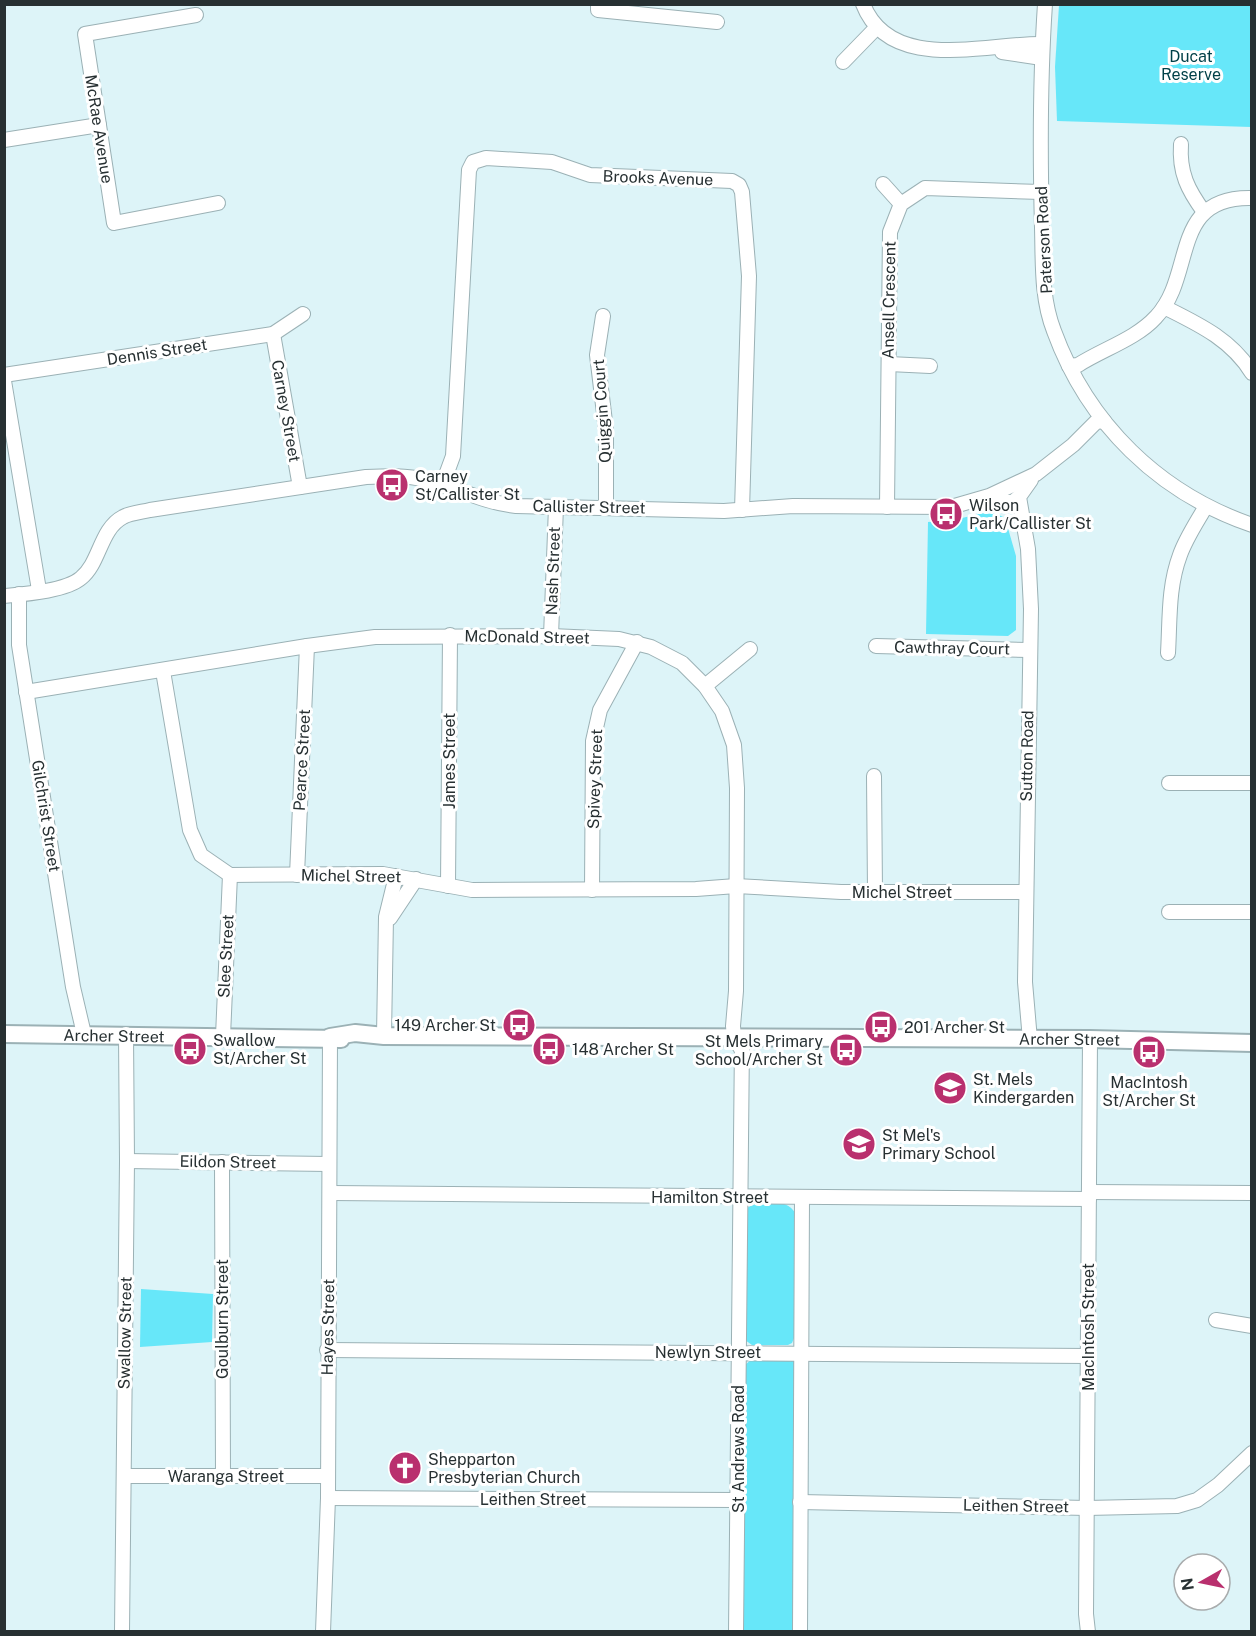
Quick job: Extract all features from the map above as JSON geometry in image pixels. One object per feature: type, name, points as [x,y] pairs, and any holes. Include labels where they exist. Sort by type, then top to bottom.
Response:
[{"type":"main road","name":"Archer Street","points":[[4,1034],[330,1037],[355,1033],[384,1036],[739,1042],[1090,1039],[1251,1043]]},
{"type":"street","points":[[598,4],[598,10],[717,22]]},
{"type":"street","points":[[863,4],[877,27],[897,42],[912,48],[1042,51]]},
{"type":"street","name":"Paterson Road","points":[[1045,4],[1042,51],[1041,192],[1044,291],[1053,330],[1084,393],[1125,448],[1167,482],[1206,506],[1251,525]]},
{"type":"street","name":"McRae Avenue","points":[[196,15],[85,34],[114,224],[218,203]]},
{"type":"street","points":[[843,62],[877,27]]},
{"type":"street","points":[[4,140],[99,124]]},
{"type":"street","points":[[1181,144],[1180,163],[1186,187],[1204,212]]},
{"type":"street","name":"Brooks Avenue","points":[[442,486],[453,456],[469,170],[473,162],[486,158],[552,162],[590,175],[732,181],[739,185],[742,192],[749,276],[742,510]]},
{"type":"street","points":[[883,184],[901,204],[925,188],[1041,192]]},
{"type":"street","points":[[1069,366],[1075,359],[1101,351],[1141,330],[1164,307],[1174,288],[1185,243],[1193,226],[1204,212],[1214,205],[1251,198]]},
{"type":"street","name":"Ansell Crescent","points":[[887,507],[890,232],[901,204]]},
{"type":"street","points":[[1164,307],[1216,334],[1245,362],[1251,373]]},
{"type":"street","name":"Dennis Street","points":[[4,375],[273,334],[303,314]]},
{"type":"street","name":"Quiggin Court","points":[[603,316],[597,355],[606,430],[606,508]]},
{"type":"street","name":"Carney Street","points":[[273,334],[300,487]]},
{"type":"street","points":[[889,364],[930,366]]},
{"type":"street","points":[[4,381],[39,590]]},
{"type":"street","name":"Callister Street","points":[[11,595],[66,587],[82,578],[97,557],[110,528],[122,517],[150,510],[366,477],[397,476],[427,480],[489,503],[556,507],[742,510],[793,506],[951,507],[1011,495],[1074,445],[1096,422],[1104,421]]},
{"type":"street","name":"Sutton Road","points":[[1011,495],[1024,531],[1030,576],[1024,1040]]},
{"type":"street","points":[[1168,652],[1170,598],[1175,571],[1187,540],[1206,506]]},
{"type":"street","name":"Nash Street","points":[[551,636],[556,507]]},
{"type":"street","name":"Gilchrist Street","points":[[11,595],[73,987],[78,1034]]},
{"type":"street","name":"McDonald Street","points":[[26,692],[307,646],[375,638],[450,635],[551,636],[637,642],[682,663],[705,686],[722,711],[734,745],[736,991],[739,1042]]},
{"type":"street","name":"James Street","points":[[448,886],[450,635]]},
{"type":"street","name":"Spivey Street","points":[[592,890],[593,741],[600,710],[637,642]]},
{"type":"street","name":"Pearce Street","points":[[297,875],[307,646]]},
{"type":"street","name":"Cawthray Court","points":[[876,646],[1029,650]]},
{"type":"street","points":[[705,686],[750,649]]},
{"type":"street","points":[[163,671],[190,830],[201,855],[230,875]]},
{"type":"street","points":[[874,776],[874,892]]},
{"type":"street","points":[[1169,783],[1251,783]]},
{"type":"street","name":"Michel Street","points":[[230,875],[396,876],[472,890],[1025,892]]},
{"type":"street","name":"Slee Street","points":[[223,1036],[230,875]]},
{"type":"street","points":[[384,1036],[385,928],[396,876]]},
{"type":"street","points":[[385,928],[416,879]]},
{"type":"street","points":[[1169,912],[1251,912]]},
{"type":"street","name":"Swallow Street","points":[[122,1632],[127,1161],[126,1034]]},
{"type":"street","name":"Hayes Street","points":[[323,1632],[328,1498],[330,1037]]},
{"type":"street","name":"MacIntosh Street","points":[[1088,1632],[1086,1614],[1090,1039]]},
{"type":"street","name":"St Andrews Road","points":[[735,1632],[738,1500],[739,1042]]},
{"type":"street","name":"Eildon Street","points":[[127,1161],[329,1164]]},
{"type":"street","name":"Goulburn Street","points":[[222,1162],[223,1476]]},
{"type":"street","name":"Hamilton Street","points":[[331,1193],[739,1198],[1251,1193]]},
{"type":"street","points":[[800,1632],[802,1197]]},
{"type":"street","points":[[1216,1320],[1251,1326]]},
{"type":"street","name":"Newlyn Street","points":[[327,1350],[1088,1356]]},
{"type":"street","name":"Leithen Street","points":[[800,1502],[1087,1508],[1177,1506],[1197,1500],[1218,1485],[1251,1453]]},
{"type":"street","name":"Waranga Street","points":[[124,1476],[328,1476]]},
{"type":"street","name":"Leithen Street","points":[[328,1498],[738,1500]]},
{"type":"street","name":"MacIntosh Street","points":[[1082,1632],[1086,1614]]},
{"type":"street","name":"Hayes Street","points":[[325,1616],[329,1632]]},
{"type":"green space","name":"Ducat Reserve","points":[[1059,5],[1251,5],[1251,127],[1057,121],[1055,67]]},
{"type":"green space","points":[[991,511],[1005,518],[1016,556],[1016,630],[1008,636],[926,634],[928,522],[958,519]]},
{"type":"green space","points":[[756,1203],[784,1204],[796,1214],[796,1333],[792,1343],[788,1345],[752,1345],[745,1340],[747,1208]]},
{"type":"green space","points":[[141,1289],[213,1294],[212,1342],[140,1347]]},
{"type":"green space","points":[[753,1358],[793,1359],[796,1362],[795,1631],[741,1632],[745,1365]]},
{"type":"place","name":"Carney St/Callister St","points":[[392,485]]},
{"type":"place","name":"Wilson Park/Callister St","points":[[946,514]]},
{"type":"place","name":"149 Archer St","points":[[519,1025]]},
{"type":"place","name":"201 Archer St","points":[[881,1027]]},
{"type":"place","name":"Swallow St/Archer St","points":[[190,1049]]},
{"type":"place","name":"148 Archer St","points":[[549,1049]]},
{"type":"place","name":"St Mels Primary School/Archer St","points":[[846,1050]]},
{"type":"place","name":"MacIntosh St/Archer St","points":[[1149,1052]]},
{"type":"place","name":"St. Mels Kindergarden","points":[[950,1088]]},
{"type":"place","name":"St Mel's Primary School","points":[[859,1144]]},
{"type":"place","name":"Shepparton Presbyterian Church","points":[[405,1468]]}]
